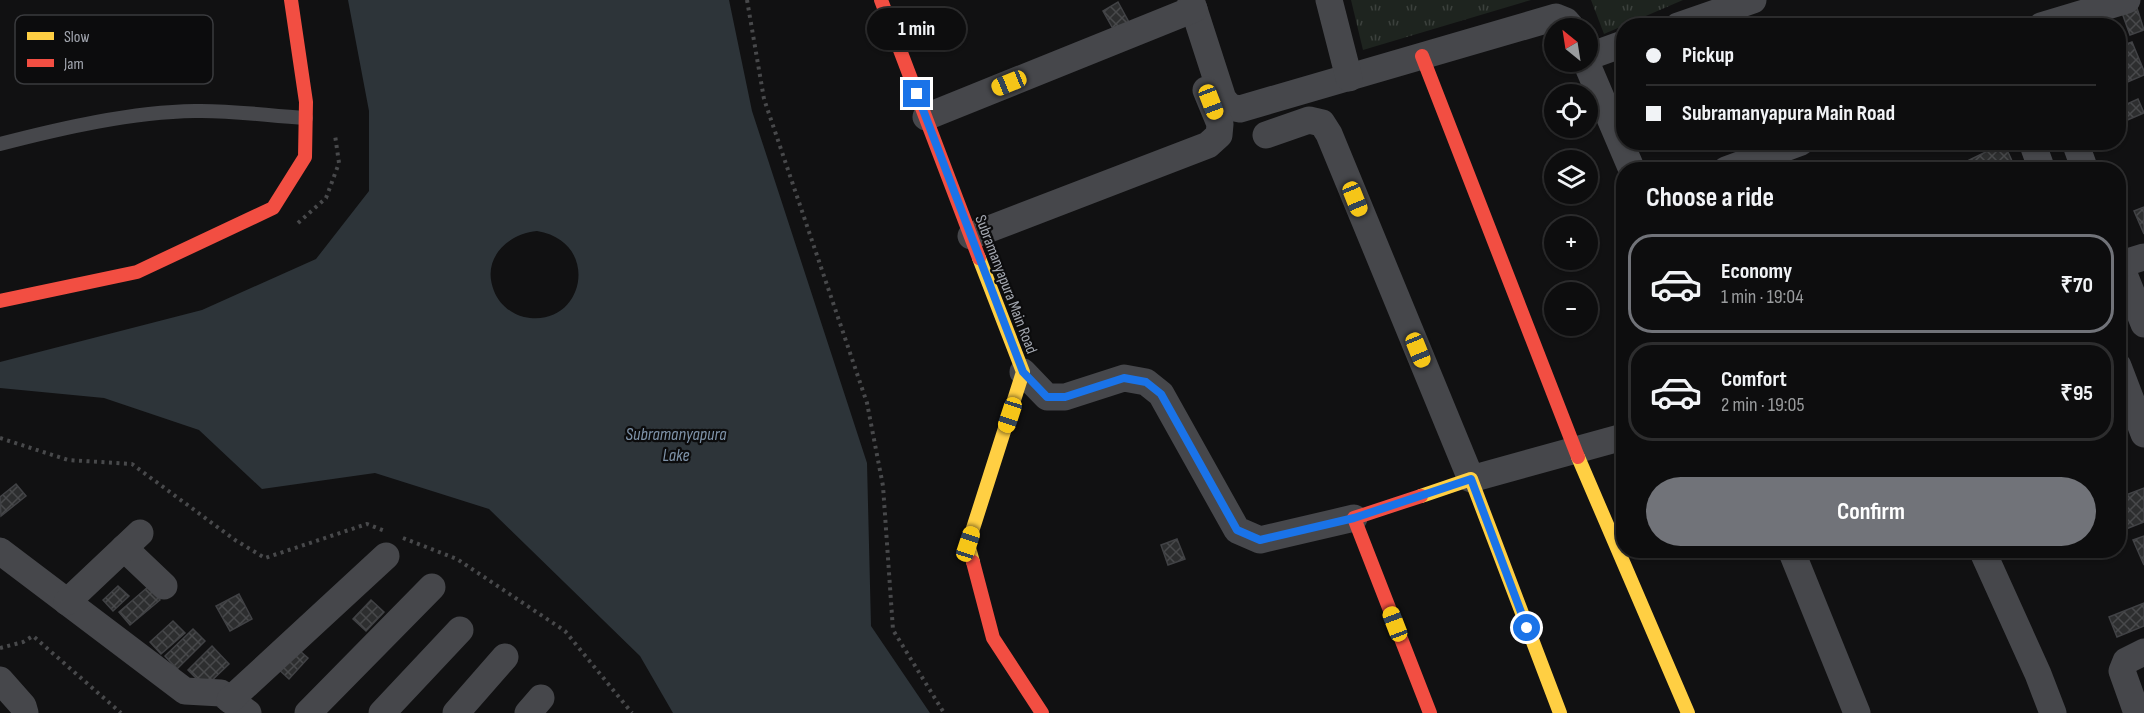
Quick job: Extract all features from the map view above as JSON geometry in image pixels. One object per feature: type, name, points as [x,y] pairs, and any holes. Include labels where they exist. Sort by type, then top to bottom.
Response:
[{"type":"street","points":[[0,301],[137,272],[273,208],[305,157],[306,102],[291,0]]},
{"type":"street","points":[[1329,0],[1348,78]]},
{"type":"street","points":[[1701,18],[1753,0]]},
{"type":"street","points":[[2068,18],[2127,0]]},
{"type":"street","name":"Subramanyapura Main Road","points":[[886,2],[926,117],[1023,372],[968,544],[993,638],[1042,713]]},
{"type":"street","points":[[1187,8],[1223,99],[1230,107],[1240,109],[1544,21]]},
{"type":"street","points":[[926,117],[1187,8]]},
{"type":"street","points":[[971,236],[1208,145],[1219,135],[1220,124],[1187,8]]},
{"type":"street","points":[[1598,53],[1616,47]]},
{"type":"street","points":[[1422,56],[1575,450],[1616,545]]},
{"type":"street","points":[[1590,72],[1616,132]]},
{"type":"street","points":[[1266,135],[1309,120],[1322,123],[1329,134],[1471,479],[1560,713]]},
{"type":"street","points":[[1747,162],[1780,150]]},
{"type":"street","points":[[2126,265],[2144,324]]},
{"type":"street","points":[[1023,372],[1047,397],[1065,397],[1124,378],[1146,382],[1161,394],[1237,530],[1260,540],[1354,518],[1471,479],[1616,439]]},
{"type":"street","points":[[2126,390],[2136,421]]},
{"type":"street","points":[[1354,518],[1425,712]]},
{"type":"street","points":[[67,602],[132,540],[164,586]]},
{"type":"street","points":[[0,551],[185,691],[220,693],[239,706],[390,541]]},
{"type":"street","points":[[1621,558],[1688,713]]},
{"type":"street","points":[[1794,558],[1857,713]]},
{"type":"street","points":[[1986,558],[2053,713]]},
{"type":"street","points":[[308,713],[432,587]]},
{"type":"street","points":[[382,713],[460,630]]},
{"type":"street","points":[[2137,713],[2122,671],[2126,661],[2144,652]]},
{"type":"street","points":[[456,713],[505,657]]},
{"type":"street","points":[[0,680],[22,706],[25,713]]},
{"type":"lane","points":[[0,144],[61,128],[169,112],[198,111],[306,118]]},
{"type":"path","points":[[747,0],[765,99],[867,403],[884,486],[892,630],[944,713]]},
{"type":"path","points":[[0,438],[68,460],[132,464],[235,540],[265,558],[367,524],[390,541],[457,559],[565,631],[632,713]]},
{"type":"path","points":[[0,648],[23,642],[33,636],[121,713]]},
{"type":"green space","points":[[1351,0],[1531,0],[1363,50]]},
{"type":"green space","points":[[1591,0],[1683,0],[1641,18],[1616,18],[1616,29],[1604,34]]},
{"type":"water","name":"Subramanyapura Lake","points":[[348,0],[729,0],[752,111],[867,463],[871,626],[930,713],[673,713],[640,656],[489,509],[375,473],[262,489],[199,430],[104,398],[0,388],[0,362],[202,310],[316,259],[369,191],[369,111]],"holes":[[[537,231],[558,238],[571,251],[578,266],[578,283],[572,298],[561,311],[544,317],[524,317],[510,311],[496,296],[491,279],[491,269],[499,250],[516,237],[526,233]]]},
{"type":"building","points":[[1118,2],[1131,26],[1116,34],[1103,11]]},
{"type":"building","points":[[2136,5],[2144,30],[2130,35],[2126,18],[2121,10]]},
{"type":"building","points":[[2132,42],[2144,75],[2126,83],[2126,44]]},
{"type":"building","points":[[2138,99],[2144,113],[2126,121],[2126,104]]},
{"type":"building","points":[[1990,150],[2007,150],[2012,162],[1965,162]]},
{"type":"building","points":[[2144,207],[2144,234],[2134,211]]},
{"type":"building","points":[[16,484],[26,496],[1,516],[0,497]]},
{"type":"building","points":[[2144,488],[2144,522],[2126,529],[2126,495]]},
{"type":"building","points":[[2144,536],[2144,565],[2133,540]]},
{"type":"building","points":[[1177,539],[1185,559],[1168,565],[1161,545]]},
{"type":"building","points":[[118,586],[129,596],[113,611],[103,600]]},
{"type":"building","points":[[149,586],[160,600],[130,625],[119,612]]},
{"type":"building","points":[[239,594],[252,619],[230,631],[216,606]]},
{"type":"building","points":[[371,600],[384,612],[366,631],[353,619]]},
{"type":"building","points":[[2144,603],[2144,626],[2117,637],[2109,617]]},
{"type":"building","points":[[173,621],[185,633],[161,654],[150,642]]},
{"type":"building","points":[[193,629],[205,641],[177,669],[165,656]]},
{"type":"building","points":[[293,645],[308,658],[289,679],[275,666]]},
{"type":"building","points":[[212,646],[229,664],[205,687],[188,670]]},
{"type":"traffic: slow","points":[[973,562],[968,544],[1023,372],[979,258]]},
{"type":"traffic: slow","points":[[1578,457],[1616,545]]},
{"type":"traffic: slow","points":[[1421,496],[1471,479],[1560,713]]},
{"type":"traffic: slow","points":[[1621,558],[1688,713]]},
{"type":"traffic: jam","points":[[0,301],[137,272],[273,208],[305,157],[306,102],[291,0]]},
{"type":"traffic: jam","points":[[881,0],[979,258]]},
{"type":"traffic: jam","points":[[1422,56],[1578,457]]},
{"type":"traffic: jam","points":[[1421,496],[1354,518],[1430,713]]},
{"type":"traffic: jam","points":[[973,562],[993,638],[1042,713]]},
{"type":"route","points":[[917,94],[1023,372],[1047,397],[1065,397],[1124,378],[1146,382],[1161,394],[1237,530],[1260,540],[1354,518],[1471,479],[1527,628]]}]
